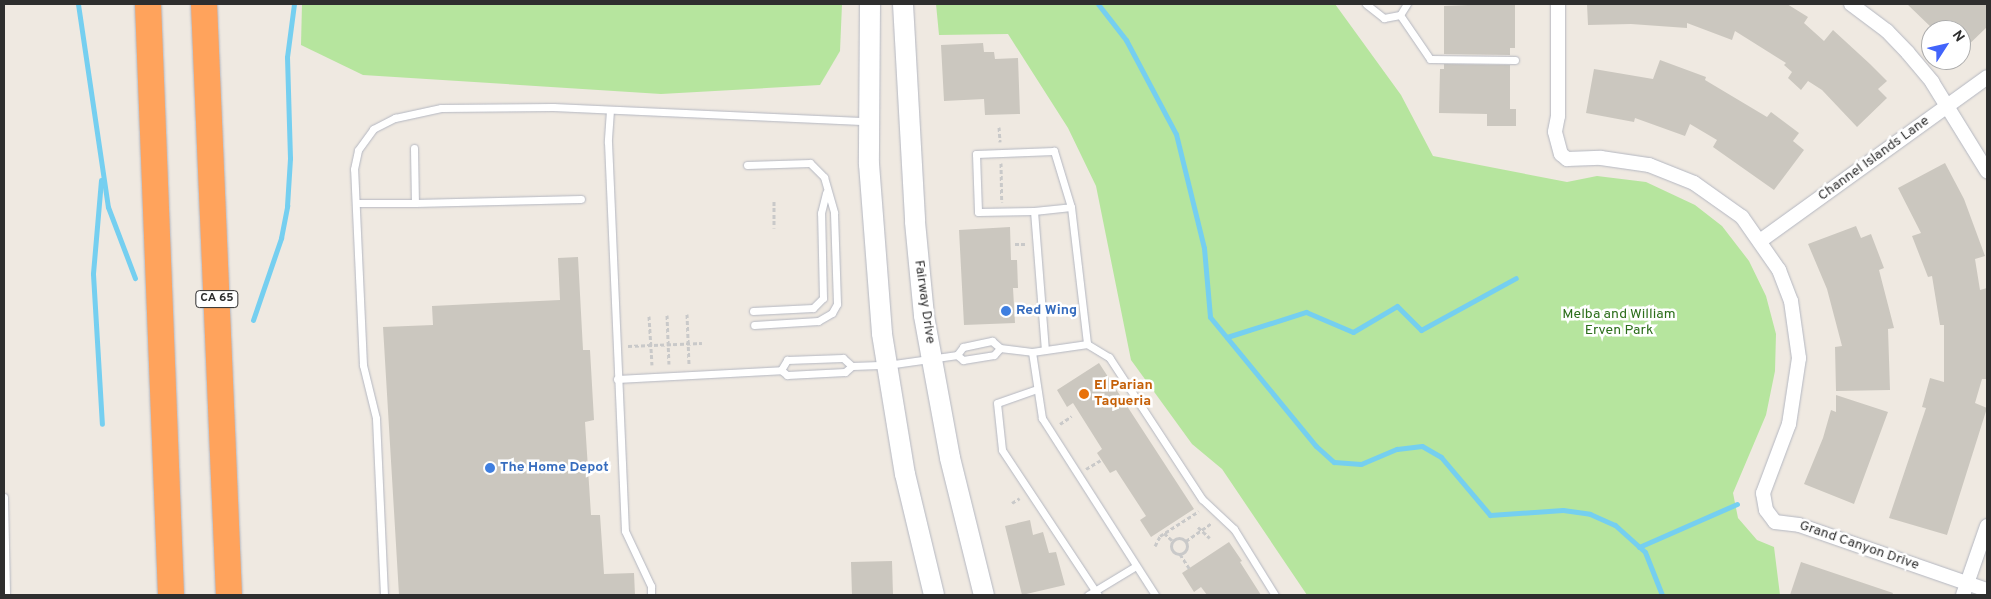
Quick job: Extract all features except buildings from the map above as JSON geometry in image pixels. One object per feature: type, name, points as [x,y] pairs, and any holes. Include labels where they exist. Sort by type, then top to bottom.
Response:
[{"type":"highway","points":[[148,4],[171,595]]},
{"type":"highway","name":"CA 65","points":[[204,4],[229,595]]},
{"type":"main road","points":[[870,4],[870,199],[887,365],[905,474],[934,595]]},
{"type":"main road","name":"Fairway Drive","points":[[903,4],[918,262],[931,359],[963,514],[984,595]]},
{"type":"street","name":"Grand Canyon Drive","points":[[1558,4],[1558,116],[1555,132],[1561,154],[1567,159],[1626,160],[1671,172],[1694,182],[1742,217],[1779,270],[1791,301],[1799,358],[1789,424],[1763,493],[1766,510],[1775,522],[1799,525],[1965,589],[1987,590]]},
{"type":"street","points":[[1851,4],[1887,31],[1908,53],[1947,106],[1987,171]]},
{"type":"street","name":"Channel Islands Lane","points":[[1760,241],[1987,77]]},
{"type":"street","points":[[1965,589],[1987,526]]},
{"type":"lane","points":[[1366,4],[1384,18],[1400,15],[1407,4]]},
{"type":"lane","points":[[1400,15],[1430,59],[1515,60]]},
{"type":"lane","points":[[384,595],[376,418],[363,365],[354,169],[358,150],[373,129],[395,118],[440,108],[610,110],[870,120]]},
{"type":"lane","points":[[610,110],[617,379],[625,531],[651,586],[651,595]]},
{"type":"lane","points":[[414,148],[415,203]]},
{"type":"lane","points":[[1071,207],[1034,211],[978,212],[976,154],[1054,151],[1071,207],[1087,344]]},
{"type":"lane","points":[[746,165],[810,163],[824,177],[826,193],[834,214],[836,308],[828,317],[818,321],[754,325]]},
{"type":"lane","points":[[754,312],[813,308],[823,298],[821,213],[826,193]]},
{"type":"lane","points":[[356,203],[581,199]]},
{"type":"lane","points":[[1034,211],[1045,350]]},
{"type":"lane","points":[[617,379],[781,370],[787,375],[845,372],[852,366],[887,365],[957,355],[963,347],[992,341],[1000,348],[1032,352],[1087,344],[1109,357],[1208,505],[1234,529],[1275,595]]},
{"type":"lane","points":[[957,355],[963,360],[994,355],[1000,348]]},
{"type":"lane","points":[[1032,352],[1042,418],[1155,595]]},
{"type":"lane","points":[[781,370],[787,360],[843,358],[852,366]]},
{"type":"lane","points":[[1037,389],[997,403],[1002,450],[1097,594]]},
{"type":"lane","points":[[4,497],[6,595]]},
{"type":"lane","points":[[1088,595],[1097,594],[1136,566]]},
{"type":"path","points":[[999,127],[1003,212]]},
{"type":"path","points":[[774,201],[774,228]]},
{"type":"path","points":[[687,314],[689,375]]},
{"type":"path","points":[[667,315],[670,376]]},
{"type":"path","points":[[648,316],[652,377]]},
{"type":"path","points":[[616,347],[702,343]]},
{"type":"path","points":[[1155,546],[1164,533],[1208,505]]},
{"type":"path","points":[[1186,540],[1222,518]]},
{"type":"path","points":[[1198,526],[1210,538]]},
{"type":"path","points":[[1164,533],[1173,541]]},
{"type":"path","points":[[1186,540],[1178,537],[1173,541],[1172,551],[1180,554],[1189,568]]},
{"type":"path","points":[[1180,554],[1186,549],[1186,540]]},
{"type":"green space","points":[[302,4],[842,4],[840,51],[820,85],[661,94],[363,75],[301,45]]},
{"type":"green space","name":"Melba and William Erven Park","points":[[936,4],[1335,4],[1401,95],[1433,156],[1567,182],[1597,176],[1646,182],[1695,205],[1722,226],[1749,261],[1766,296],[1776,334],[1775,371],[1766,415],[1733,493],[1738,518],[1757,540],[1774,547],[1780,595],[1307,595],[1222,469],[1192,444],[1131,360],[1096,186],[1068,128],[1008,34],[939,35]]},
{"type":"waterway","points":[[78,4],[108,207],[135,278]]},
{"type":"waterway","points":[[253,320],[281,238],[287,206],[290,158],[287,57],[294,4]]},
{"type":"waterway","points":[[1098,4],[1126,40],[1176,134],[1204,248],[1210,317],[1316,446],[1334,462],[1361,464],[1397,449],[1422,446],[1441,457],[1490,515],[1563,510],[1590,514],[1615,525],[1645,552],[1662,595]]},
{"type":"waterway","points":[[101,180],[93,274],[102,424]]},
{"type":"waterway","points":[[1227,337],[1306,312],[1353,332],[1397,306],[1421,330],[1516,278]]},
{"type":"waterway","points":[[1639,547],[1737,504]]},
{"type":"place","name":"Red Wing","points":[[1006,311]]},
{"type":"place","name":"El Parian Taqueria","points":[[1084,394]]},
{"type":"place","name":"The Home Depot","points":[[490,468]]}]
